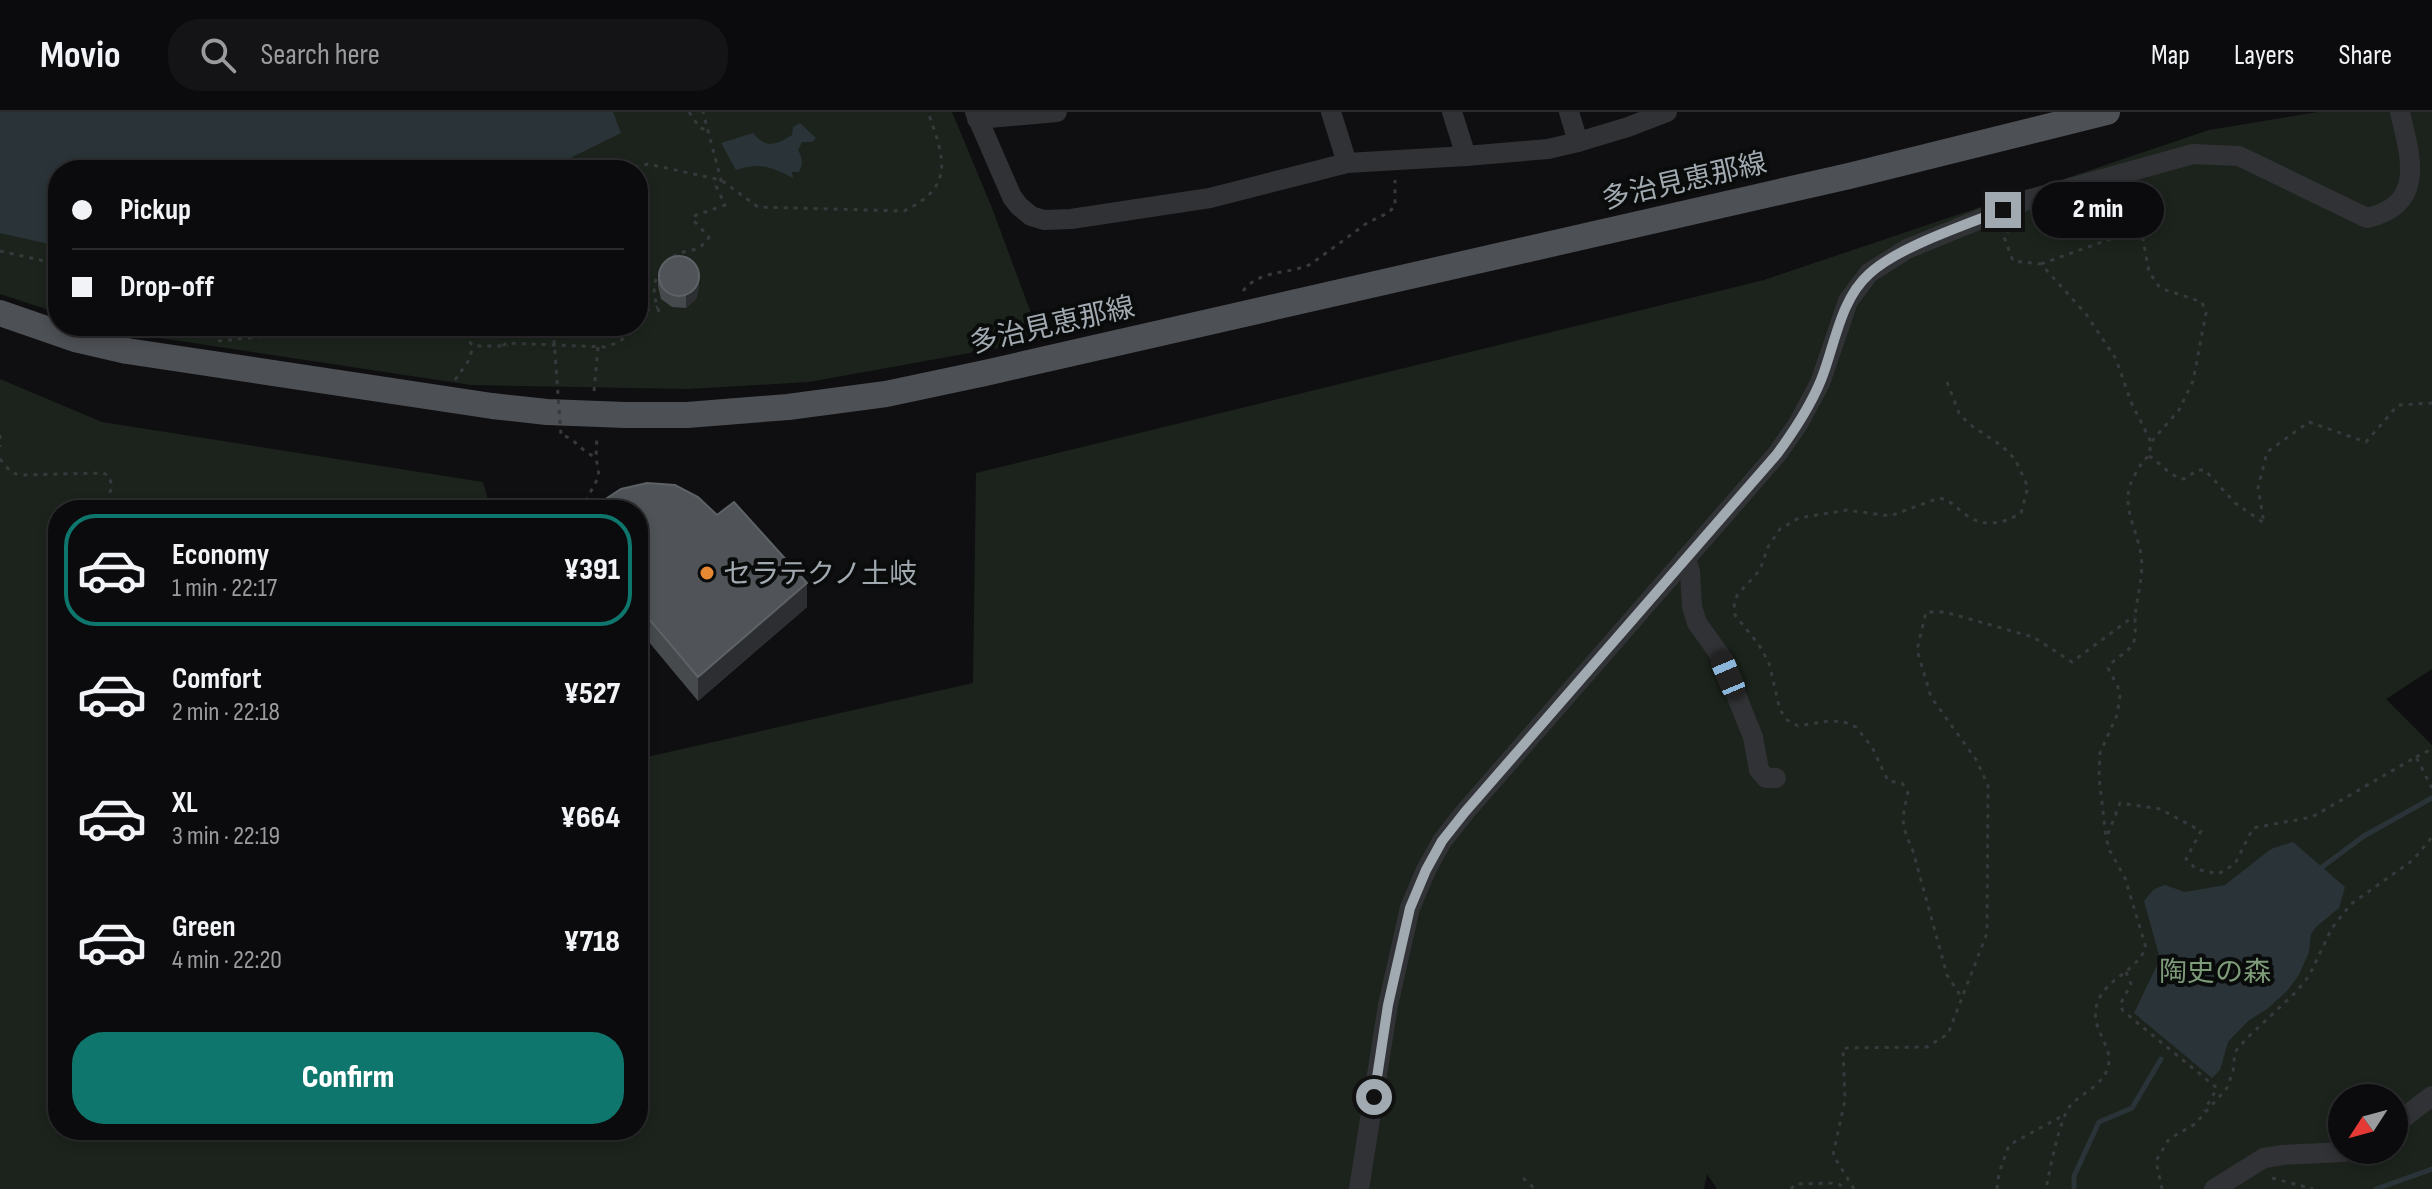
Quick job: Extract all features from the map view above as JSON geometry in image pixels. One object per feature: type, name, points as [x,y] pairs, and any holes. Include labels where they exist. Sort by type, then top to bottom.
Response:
[{"type":"main road","name":"多治見恵那線","points":[[66,336],[127,351],[533,411],[687,415],[788,407],[886,394],[971,376],[1849,176],[2107,112]]},
{"type":"main road","name":"多治見恵那線","points":[[0,313],[48,330]]},
{"type":"street","points":[[1057,112],[976,115],[1012,197],[1031,216],[1044,220],[1071,219],[1210,198],[1347,163],[1548,149],[1628,127],[1667,112]]},
{"type":"street","points":[[1331,112],[1347,163]]},
{"type":"street","points":[[1452,112],[1466,156]]},
{"type":"street","points":[[1569,112],[1578,142]]},
{"type":"street","points":[[1359,1189],[1388,1005],[1410,908],[1442,841],[1777,454],[1798,424],[1820,383],[1848,301],[1869,273],[1907,249],[2027,200],[2193,154],[2239,156],[2367,218],[2385,214],[2401,199],[2411,178],[2411,153],[2400,112]]},
{"type":"street","points":[[1685,559],[1690,571],[1692,607],[1697,623],[1720,655],[1753,737],[1759,770],[1766,778],[1776,778]]},
{"type":"street","points":[[2408,1114],[2432,1096]]},
{"type":"street","points":[[2214,1189],[2264,1158],[2328,1153]]},
{"type":"path","points":[[689,112],[700,128],[708,130]]},
{"type":"path","points":[[703,112],[721,180]]},
{"type":"path","points":[[648,164],[721,180],[758,207],[904,211],[925,200],[942,177],[941,148],[928,112]]},
{"type":"path","points":[[1241,300],[1251,282],[1264,275],[1301,269],[1311,264],[1367,223],[1388,213],[1395,206],[1397,193],[1394,160]]},
{"type":"path","points":[[669,262],[677,254],[696,250],[708,241],[709,237],[693,220],[694,216],[725,205],[716,186],[721,180]]},
{"type":"path","points":[[1997,1189],[2009,1145],[2065,1114],[2098,1083],[2108,1069],[2109,1054],[2097,1029],[2096,1012],[2100,996],[2139,962],[2146,948],[2125,878],[2106,838],[2099,777],[2100,753],[2117,715],[2120,697],[2108,668],[2131,647],[2135,639],[2135,615],[2142,577],[2141,555],[2128,489],[2149,456],[2151,442],[2179,410],[2193,381],[2206,313],[2202,302],[2160,288],[2149,272],[2143,239],[2135,230],[2041,264],[2013,261],[2004,237],[2027,200]]},
{"type":"path","points":[[0,251],[48,262]]},
{"type":"path","points":[[2041,264],[2086,314],[2116,359],[2131,402],[2151,442]]},
{"type":"path","points":[[648,310],[658,310],[653,291],[654,280],[661,270]]},
{"type":"path","points":[[208,342],[269,336]]},
{"type":"path","points":[[465,336],[473,346]]},
{"type":"path","points":[[473,346],[506,346],[506,343],[598,347],[617,344],[626,336]]},
{"type":"path","points":[[554,340],[561,435],[596,457]]},
{"type":"path","points":[[453,387],[455,378],[469,360],[473,346]]},
{"type":"path","points":[[594,395],[598,347]]},
{"type":"path","points":[[1947,382],[1959,413],[2015,459],[2028,487],[2021,513],[2005,522],[1980,522],[1967,516],[1947,499],[1939,498],[1890,516],[1847,510],[1799,518],[1780,529],[1768,547],[1760,570],[1734,602],[1735,615],[1769,663],[1780,710],[1787,720],[1798,726],[1828,721],[1856,727],[1872,747],[1888,781],[1902,783],[1908,793],[1902,819],[1947,975],[1962,998]]},
{"type":"path","points":[[2149,456],[2176,478],[2184,479],[2198,470],[2205,470],[2235,503],[2264,523],[2258,488],[2267,452],[2309,422],[2366,442],[2398,405],[2432,403]]},
{"type":"path","points":[[586,500],[599,476],[597,432]]},
{"type":"path","points":[[0,435],[0,447]]},
{"type":"path","points":[[0,459],[11,472],[19,475],[103,473],[109,476],[112,486],[107,500]]},
{"type":"path","points":[[1854,1189],[1833,1155],[1845,1100],[1843,1048],[1927,1047],[1948,1034],[1987,933],[1988,786],[1977,761],[1931,697],[1917,650],[1926,612],[1945,612],[2033,637],[2072,662],[2135,615]]},
{"type":"path","points":[[2106,838],[2120,803],[2160,809],[2201,831],[2186,859],[2196,869],[2218,874],[2235,864],[2253,828],[2312,817],[2432,749]]},
{"type":"path","points":[[2416,757],[2431,786]]},
{"type":"path","points":[[2162,1189],[2156,1161],[2169,1139],[2195,1124],[2227,1088],[2235,1052],[2309,976],[2332,928],[2351,904],[2413,860],[2432,837]]},
{"type":"path","points":[[2126,972],[2131,984],[2120,1005],[2123,1011],[2217,1088],[2203,1115]]},
{"type":"path","points":[[2046,1189],[2065,1114]]},
{"type":"path","points":[[2245,1170],[2313,1189]]},
{"type":"path","points":[[1523,1178],[1535,1189]]},
{"type":"path","points":[[1791,1189],[1795,1184],[1837,1183],[1846,1189]]},
{"type":"green space","points":[[0,112],[952,112],[1041,340],[809,382],[688,389],[471,385],[147,336],[648,336],[648,160],[48,160],[48,310],[0,294]]},
{"type":"green space","name":"陶史の森","points":[[2318,112],[2432,112],[2432,669],[2386,699],[2432,745],[2432,1189],[1717,1189],[1707,1174],[1704,1189],[0,1189],[0,379],[102,422],[483,482],[488,500],[48,500],[48,1140],[648,1140],[648,757],[973,683],[976,473],[1764,280],[2209,130]]},
{"type":"shaded area","points":[[0,112],[613,112],[621,133],[566,160],[48,160],[48,244],[0,233]]},
{"type":"shaded area","points":[[800,123],[816,138],[812,142],[802,142],[798,150],[801,166],[799,172],[792,172],[793,178],[765,167],[736,170],[721,143],[753,133],[762,141],[776,143],[792,135],[793,127]]},
{"type":"shaded area","points":[[2293,842],[2345,887],[2339,908],[2311,934],[2309,952],[2299,975],[2287,991],[2248,1021],[2228,1042],[2220,1070],[2212,1078],[2134,1013],[2160,959],[2144,901],[2154,889],[2165,885],[2185,892],[2225,885],[2271,849]]},
{"type":"building","points":[[679,256],[693,262],[699,276],[693,290],[679,296],[665,290],[659,276],[665,262]]},
{"type":"building","name":"セラテクノ土岐","points":[[647,483],[675,485],[698,497],[717,515],[734,502],[807,583],[698,677],[648,618],[648,500],[604,500],[621,489]]},
{"type":"waterway","points":[[2318,870],[2364,836],[2432,798]]},
{"type":"waterway","points":[[2074,1189],[2074,1176],[2099,1122],[2132,1108],[2161,1059]]},
{"type":"waterway","points":[[2376,1189],[2432,1169]]},
{"type":"place","name":"セラテクノ土岐","points":[[707,573]]},
{"type":"route","points":[[1374,1097],[1388,1005],[1410,908],[1442,841],[1777,454],[1798,424],[1820,383],[1848,301],[1869,273],[1907,249],[2003,210]]}]
